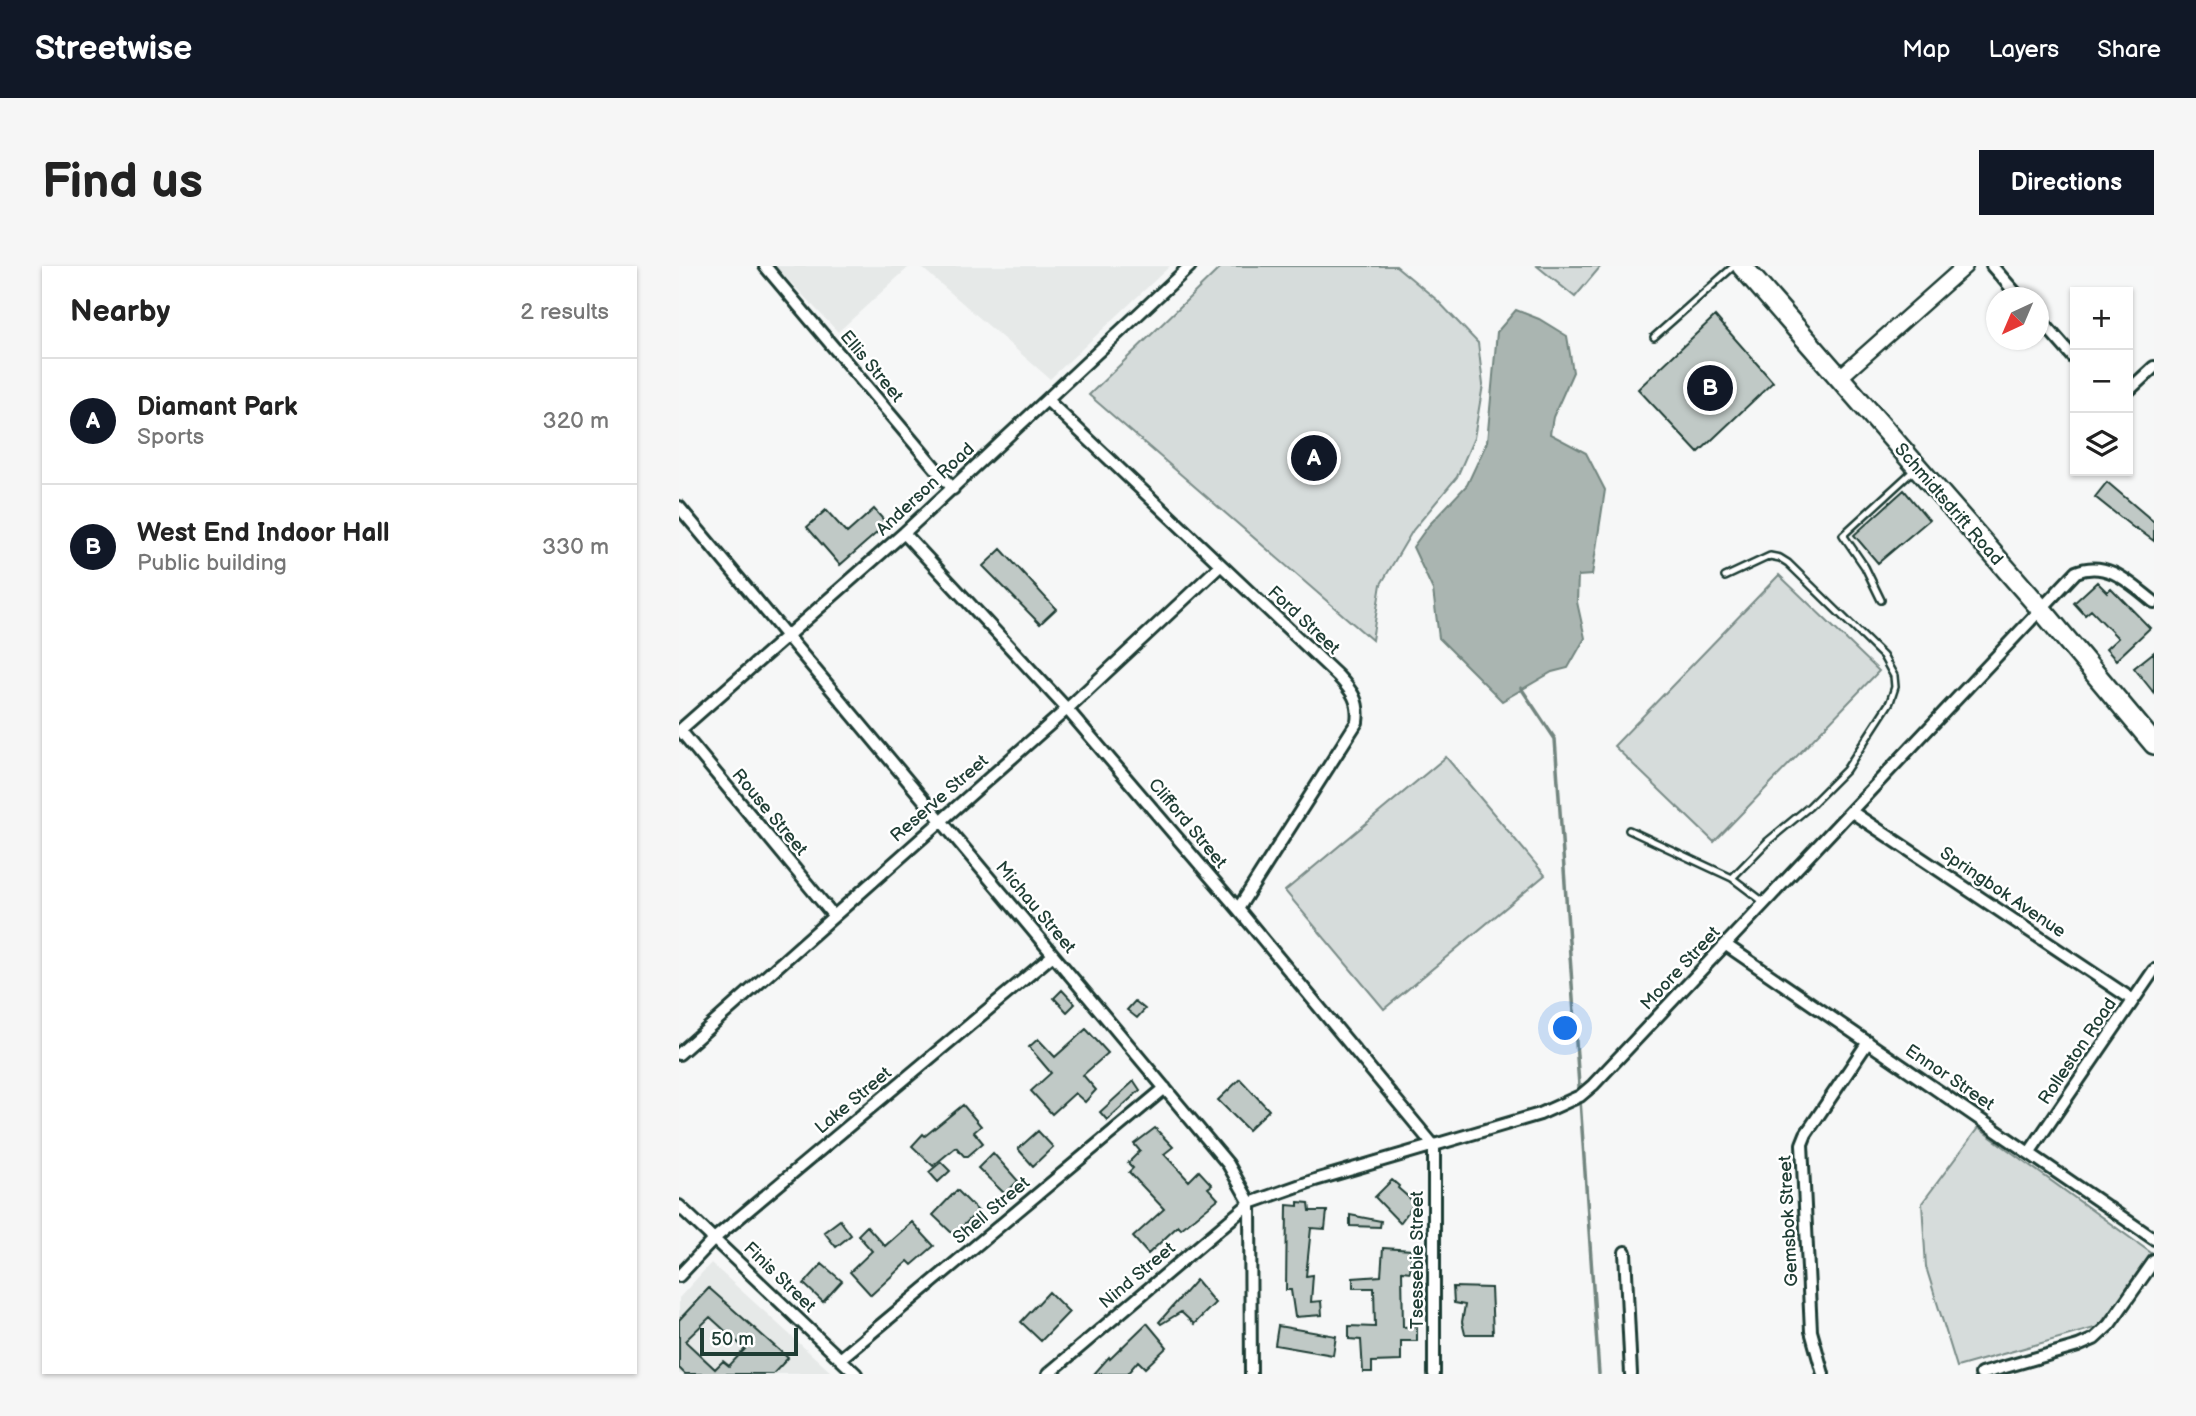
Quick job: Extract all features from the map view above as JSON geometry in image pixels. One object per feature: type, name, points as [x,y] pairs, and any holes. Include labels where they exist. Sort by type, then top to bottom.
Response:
[{"type":"highway","name":"Schmidtsdrift Road","points":[[1742,266],[2041,609],[2154,744]]},
{"type":"street","name":"Ellis Street","points":[[765,266],[953,489]]},
{"type":"street","name":"Anderson Road","points":[[680,731],[953,489],[1190,266]]},
{"type":"street","points":[[1839,378],[1965,266]]},
{"type":"street","points":[[1992,266],[2010,287]]},
{"type":"street","points":[[2049,329],[2070,353]]},
{"type":"street","points":[[2133,386],[2154,367]]},
{"type":"street","name":"Ford Street","points":[[1047,400],[1338,676],[1356,698],[1359,711],[1357,722],[1238,909]]},
{"type":"street","name":"Michau Street","points":[[680,510],[1228,1164],[1250,1203],[1251,1374]]},
{"type":"street","name":"Clifford Street","points":[[904,533],[1067,709],[1238,909],[1434,1146]]},
{"type":"street","name":"Reserve Street","points":[[679,1054],[1067,709],[1221,565]]},
{"type":"street","name":"Moore Street","points":[[1250,1203],[1315,1180],[1540,1114],[1580,1096],[1766,903],[2076,572],[2086,568],[2107,570],[2120,575],[2154,602]]},
{"type":"street","name":"Rouse Street","points":[[680,731],[833,915]]},
{"type":"street","name":"Springbok Avenue","points":[[1852,812],[2133,1000]]},
{"type":"street","name":"Ennor Street","points":[[1726,945],[2154,1239]]},
{"type":"street","name":"Lake Street","points":[[679,1276],[715,1238],[1053,955]]},
{"type":"street","name":"Rolleston Road","points":[[2029,1153],[2154,970]]},
{"type":"street","name":"Gemsbok Street","points":[[1823,1374],[1811,1331],[1802,1144],[1868,1042]]},
{"type":"street","name":"Shell Street","points":[[840,1359],[1165,1088]]},
{"type":"street","name":"Tsessebie Street","points":[[1434,1146],[1434,1374]]},
{"type":"street","name":"Nind Street","points":[[1048,1374],[1250,1203]]},
{"type":"street","name":"Finis Street","points":[[679,1206],[856,1374]]},
{"type":"street","points":[[1625,1252],[1631,1374]]},
{"type":"street","points":[[1981,1374],[2094,1339],[2109,1325],[2154,1261]]},
{"type":"lane","points":[[1654,337],[1734,266]]},
{"type":"lane","points":[[1881,600],[1865,567],[1843,535],[1916,467]]},
{"type":"lane","points":[[1725,577],[1770,556],[1788,563],[1883,656],[1891,668],[1895,687],[1890,702],[1846,770],[1809,807],[1768,841],[1732,878]]},
{"type":"lane","points":[[1629,830],[1732,878],[1766,903]]},
{"type":"shaded area","points":[[775,266],[910,266],[838,332]]},
{"type":"shaded area","points":[[920,266],[1170,266],[1050,379]]},
{"type":"shaded area","points":[[1222,266],[1396,266],[1437,300],[1478,343],[1483,385],[1474,438],[1457,477],[1413,530],[1381,584],[1372,640],[1089,395]]},
{"type":"shaded area","points":[[1537,266],[1601,266],[1575,297]]},
{"type":"shaded area","points":[[1516,310],[1539,319],[1567,336],[1573,372],[1553,417],[1550,434],[1586,453],[1605,490],[1592,575],[1578,576],[1577,602],[1585,638],[1568,668],[1552,672],[1502,701],[1439,638],[1433,590],[1413,547],[1429,525],[1467,485],[1487,442],[1497,332]]},
{"type":"shaded area","points":[[1779,575],[1879,671],[1714,842],[1614,746]]},
{"type":"shaded area","points":[[1446,757],[1545,875],[1384,1009],[1285,891]]},
{"type":"shaded area","points":[[1978,1128],[2154,1255],[2098,1327],[1957,1367],[1926,1267],[1922,1203]]},
{"type":"shaded area","points":[[711,1263],[833,1374],[679,1374],[679,1298]]},
{"type":"building","points":[[1715,316],[1773,382],[1698,453],[1638,389]]},
{"type":"building","points":[[2107,482],[2154,522],[2154,541],[2095,497]]},
{"type":"building","points":[[1904,490],[1929,520],[1878,563],[1854,535]]},
{"type":"building","points":[[874,509],[887,524],[840,565],[807,527],[826,510],[847,533]]},
{"type":"building","points":[[1001,549],[1056,609],[1040,624],[983,566]]},
{"type":"building","points":[[2097,582],[2107,592],[2111,588],[2150,628],[2116,660],[2106,649],[2118,638],[2091,610],[2085,615],[2074,603]]},
{"type":"building","points":[[2154,652],[2154,693],[2134,668]]},
{"type":"building","points":[[1062,990],[1075,1004],[1067,1012],[1054,998]]},
{"type":"building","points":[[1135,1001],[1145,1009],[1137,1018],[1127,1010]]},
{"type":"building","points":[[1086,1029],[1108,1053],[1083,1075],[1096,1090],[1085,1102],[1075,1093],[1052,1114],[1031,1091],[1051,1073],[1029,1047],[1038,1039],[1055,1057]]},
{"type":"building","points":[[1240,1079],[1269,1110],[1248,1130],[1218,1100]]},
{"type":"building","points":[[1134,1081],[1140,1090],[1107,1120],[1100,1112]]},
{"type":"building","points":[[963,1105],[981,1126],[974,1132],[983,1143],[968,1156],[964,1156],[956,1147],[933,1166],[912,1146],[923,1134],[925,1136]]},
{"type":"building","points":[[1155,1128],[1173,1147],[1164,1154],[1189,1181],[1199,1171],[1212,1185],[1208,1188],[1218,1199],[1181,1229],[1178,1226],[1148,1254],[1133,1237],[1164,1209],[1129,1172],[1133,1168],[1128,1163],[1140,1151],[1134,1144]]},
{"type":"building","points":[[1038,1131],[1053,1147],[1033,1166],[1018,1149]]},
{"type":"building","points":[[993,1153],[1018,1181],[1005,1194],[978,1168]]},
{"type":"building","points":[[941,1162],[950,1171],[938,1182],[929,1172]]},
{"type":"building","points":[[1392,1180],[1415,1203],[1400,1223],[1375,1197]]},
{"type":"building","points":[[957,1190],[978,1211],[954,1235],[933,1215]]},
{"type":"building","points":[[1298,1202],[1309,1203],[1310,1211],[1327,1211],[1325,1229],[1311,1228],[1306,1276],[1313,1275],[1311,1302],[1321,1301],[1322,1315],[1295,1317],[1291,1290],[1286,1290],[1287,1205],[1298,1206]]},
{"type":"building","points":[[1350,1215],[1381,1221],[1380,1227],[1350,1226]]},
{"type":"building","points":[[840,1220],[851,1235],[836,1247],[824,1232]]},
{"type":"building","points":[[912,1222],[934,1246],[912,1265],[908,1261],[871,1295],[850,1272],[872,1251],[858,1235],[867,1226],[885,1246]]},
{"type":"building","points":[[1383,1248],[1412,1250],[1410,1272],[1402,1271],[1403,1327],[1417,1326],[1417,1341],[1401,1341],[1401,1361],[1372,1362],[1372,1372],[1363,1372],[1361,1340],[1349,1339],[1349,1326],[1375,1327],[1374,1288],[1353,1288],[1353,1278],[1381,1276]]},
{"type":"building","points":[[822,1264],[842,1281],[823,1302],[804,1284]]},
{"type":"building","points":[[1196,1280],[1215,1303],[1194,1324],[1181,1312],[1161,1324],[1159,1322]]},
{"type":"building","points":[[1453,1287],[1491,1288],[1493,1334],[1465,1334],[1462,1322],[1465,1305],[1454,1303]]},
{"type":"building","points":[[709,1288],[788,1358],[773,1374],[685,1374],[679,1368],[679,1320]],"holes":[[[710,1317],[745,1349],[729,1366],[723,1361],[715,1369],[685,1341]]]},
{"type":"building","points":[[1049,1292],[1069,1312],[1041,1341],[1021,1322]]},
{"type":"building","points":[[1147,1323],[1167,1347],[1145,1368],[1138,1361],[1127,1374],[1094,1374],[1109,1357],[1110,1359]]},
{"type":"building","points":[[1278,1326],[1336,1336],[1333,1355],[1275,1345]]},
{"type":"waterway","points":[[1521,688],[1555,739],[1599,1374]]},
{"type":"place","name":"West End Indoor Hall","points":[[1710,388]]},
{"type":"place","name":"Diamant Park","points":[[1314,458]]}]
